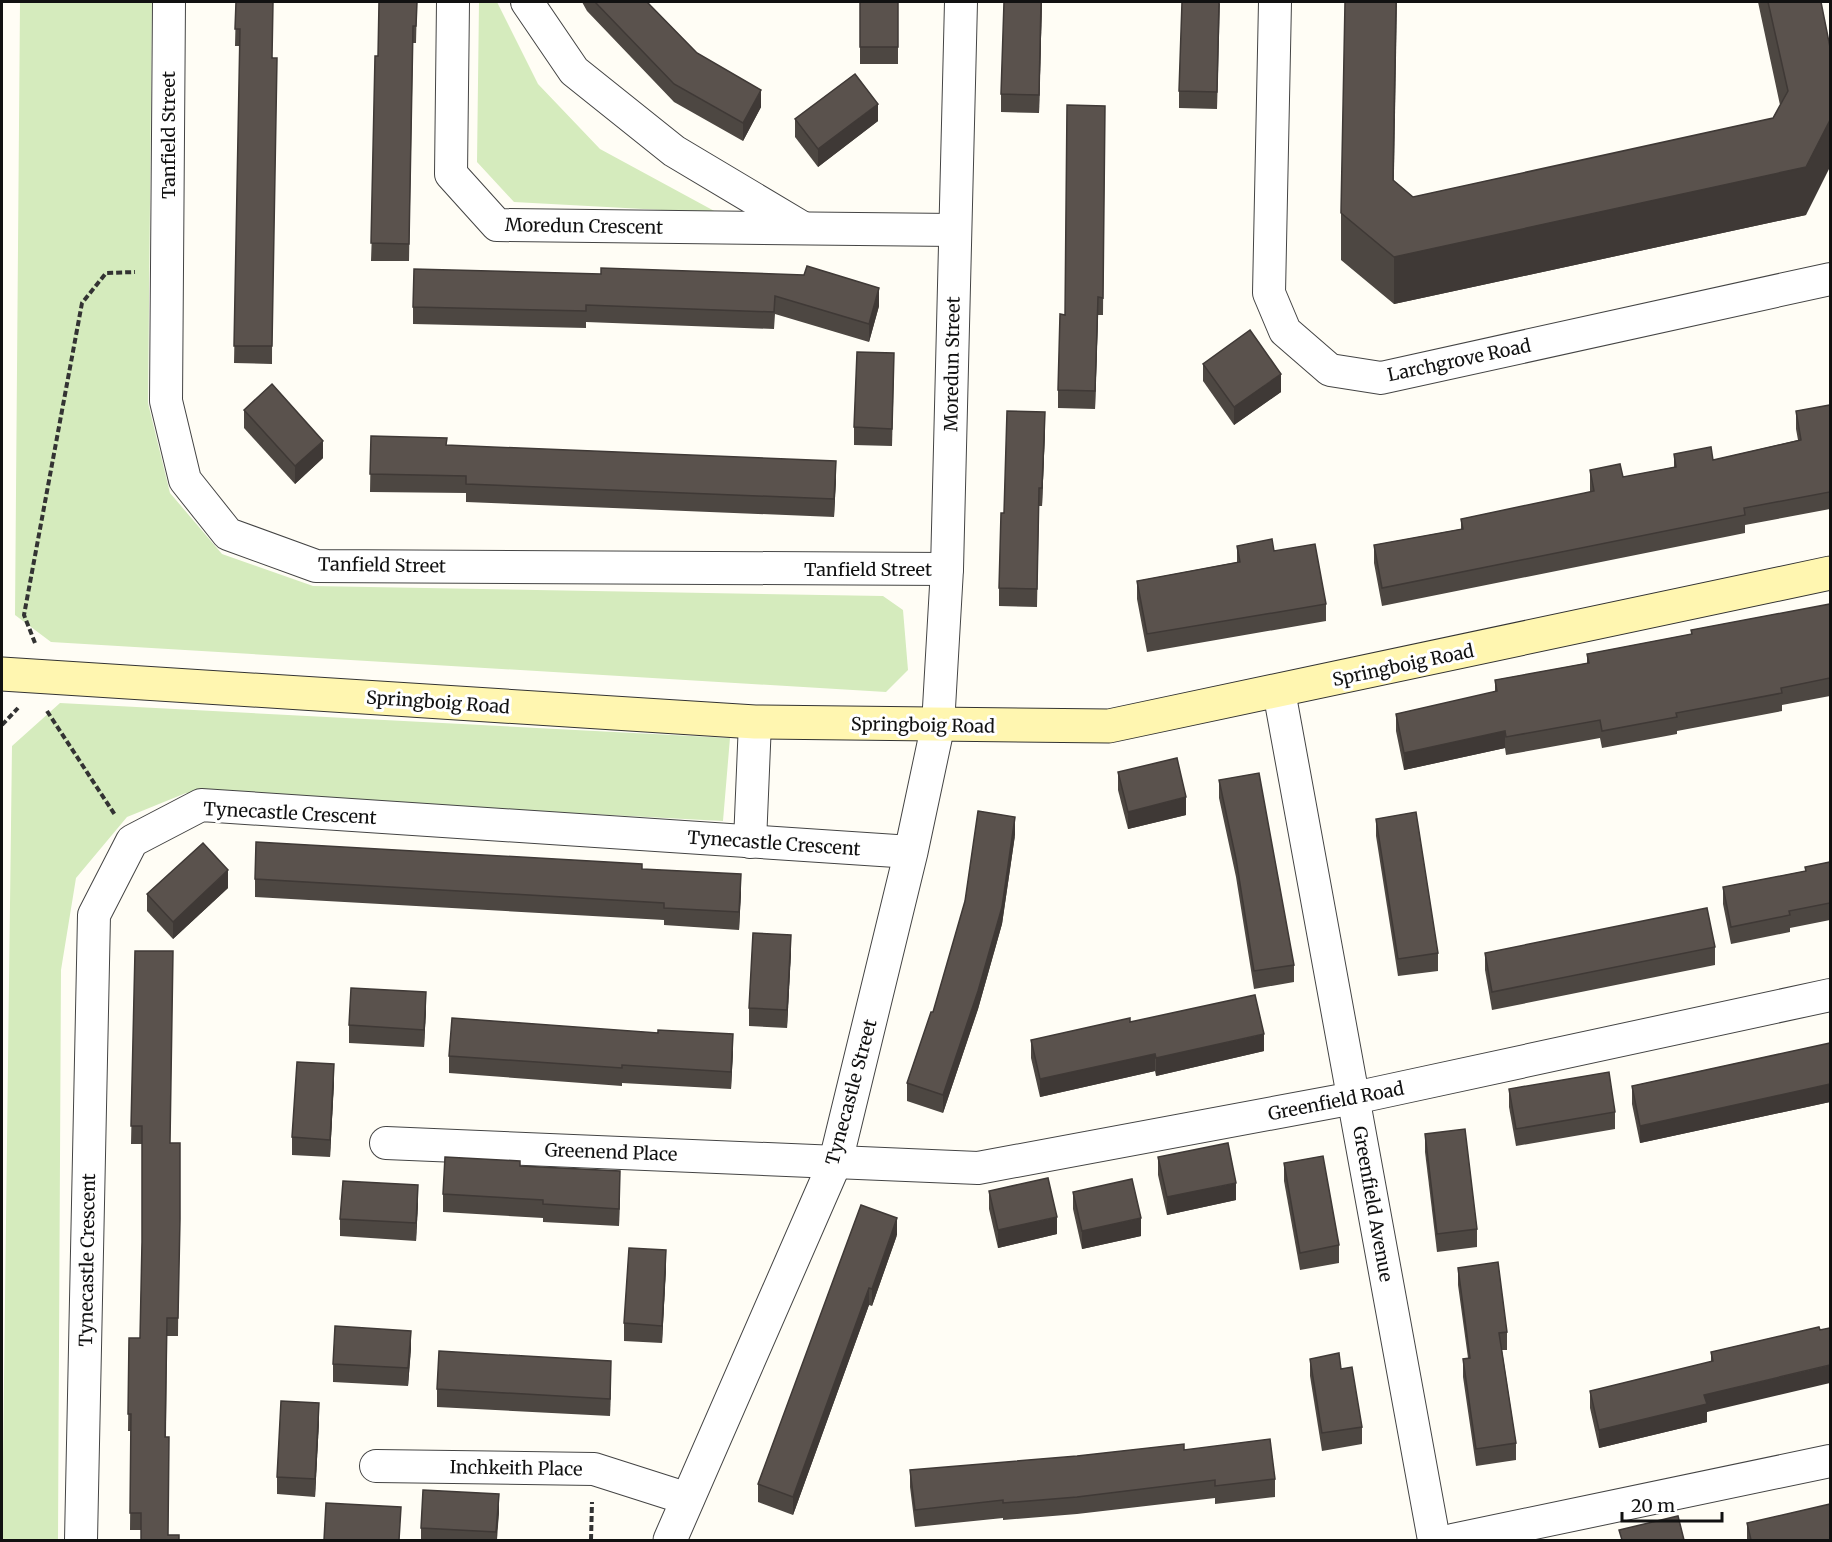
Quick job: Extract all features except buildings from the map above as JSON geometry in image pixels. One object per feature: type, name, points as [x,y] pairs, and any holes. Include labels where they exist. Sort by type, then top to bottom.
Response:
[{"type":"main road","name":"Springboig Road","points":[[2,674],[755,722],[1108,726],[1830,573]]},
{"type":"street","name":"Tanfield Street","points":[[169,2],[166,401],[185,480],[228,534],[316,566],[947,569]]},
{"type":"street","name":"Moredun Crescent","points":[[453,2],[451,174],[497,225],[955,230]]},
{"type":"street","points":[[527,2],[574,71],[674,151],[804,229]]},
{"type":"street","name":"Moredun Street","points":[[938,725],[947,569],[961,2]]},
{"type":"street","name":"Larchgrove Road","points":[[1275,2],[1269,293],[1285,331],[1330,370],[1381,378],[1830,279]]},
{"type":"street","name":"Greenfield Avenue","points":[[1279,691],[1434,1540]]},
{"type":"street","points":[[750,842],[755,722]]},
{"type":"street","name":"Tynecastle Street","points":[[670,1540],[836,1160],[911,852],[938,725]]},
{"type":"street","name":"Tynecastle Crescent","points":[[81,1540],[94,915],[132,841],[201,805],[911,852]]},
{"type":"street","name":"Greenfield Road","points":[[836,1160],[978,1168],[1354,1098],[1830,995]]},
{"type":"street","name":"Greenend Place","points":[[386,1143],[836,1160]]},
{"type":"street","points":[[1454,1540],[1830,1461]]},
{"type":"street","name":"Inchkeith Place","points":[[376,1466],[594,1469],[688,1499]]},
{"type":"path","points":[[106,273],[82,303],[24,615],[50,677],[34,692],[132,841]]},
{"type":"green space","points":[[20,2],[152,2],[148,403],[170,493],[222,554],[313,586],[883,596],[903,610],[908,670],[886,692],[51,642],[15,615]]},
{"type":"green space","points":[[479,2],[497,2],[538,84],[600,149],[718,213],[514,202],[477,162]]},
{"type":"green space","points":[[60,703],[730,738],[723,821],[186,793],[127,817],[76,878],[61,970],[58,1540],[2,1540],[12,746]]}]
